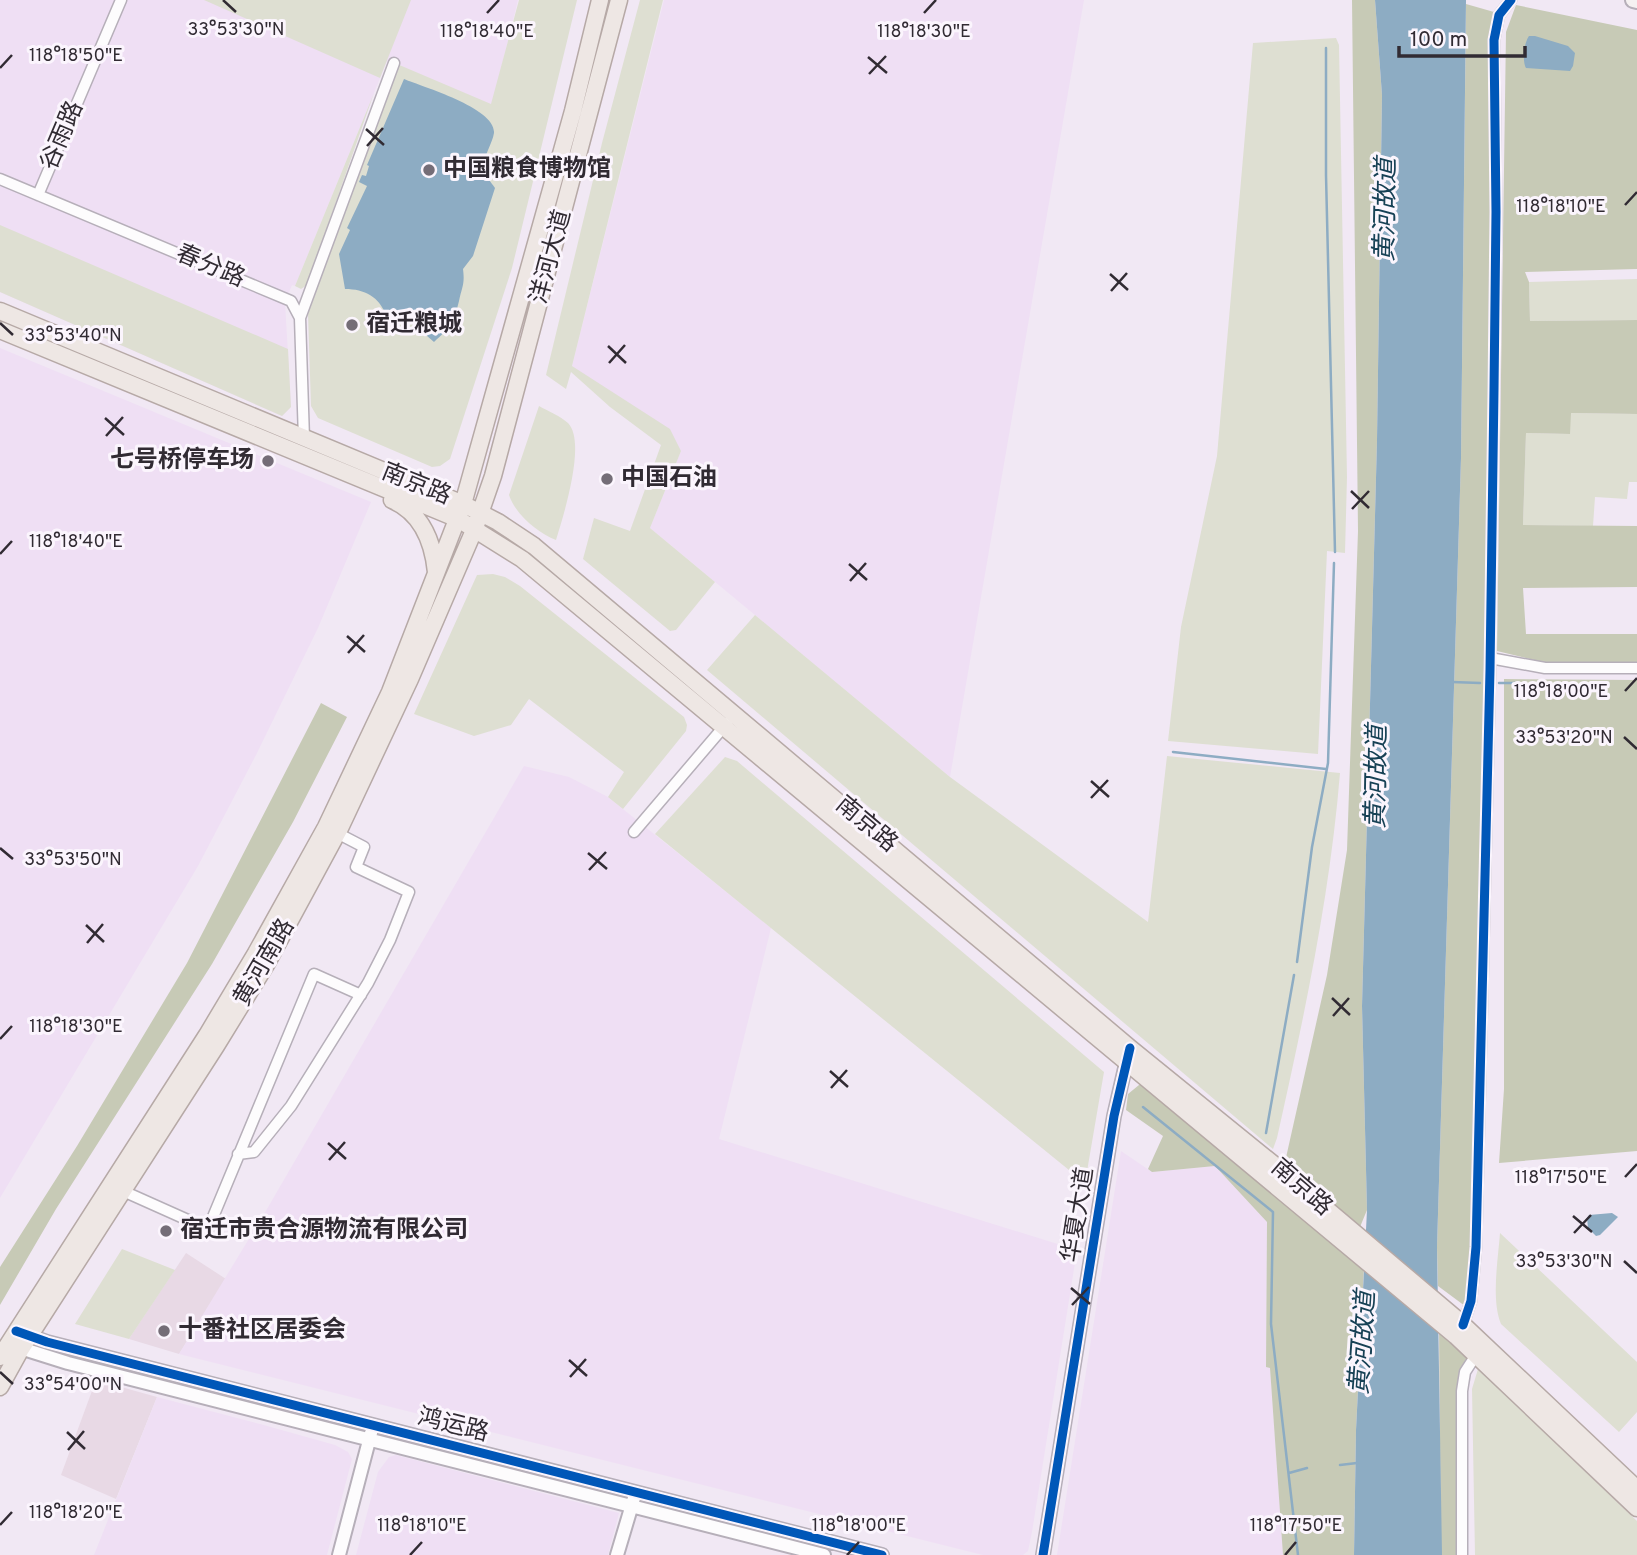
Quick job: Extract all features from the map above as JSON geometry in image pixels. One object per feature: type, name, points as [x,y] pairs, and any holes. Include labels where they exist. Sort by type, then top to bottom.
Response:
[{"type":"main road","name":"洋河大道","points":[[460,512],[573,111],[600,0]]},
{"type":"main road","name":"洋河大道","points":[[478,520],[522,374],[619,0]]},
{"type":"main road","name":"南京路","points":[[0,311],[304,439],[478,520],[523,559],[729,721],[1128,1055],[1360,1258],[1459,1327],[1476,1355],[1637,1508]]},
{"type":"main road","name":"南京路","points":[[0,330],[280,446],[460,512]]},
{"type":"main road","points":[[280,446],[290,455],[397,502],[409,511],[428,536],[434,552],[436,576]]},
{"type":"main road","name":"黄河南路","points":[[0,1387],[15,1343],[207,1035],[326,827],[373,729],[460,512]]},
{"type":"main road","name":"黄河南路","points":[[15,1343],[123,1191],[267,963],[337,833],[410,679],[478,520]]},
{"type":"main road","name":"南京路","points":[[1128,1055],[1273,1164],[1363,1241],[1637,1489]]},
{"type":"street","name":"谷雨路","points":[[38,195],[121,0]]},
{"type":"street","points":[[1459,1327],[1471,1301],[1476,1244],[1490,658],[1496,212],[1494,28],[1499,15],[1511,0]]},
{"type":"street","points":[[304,439],[300,318],[394,63]]},
{"type":"street","name":"春分路","points":[[0,179],[291,301]]},
{"type":"street","points":[[300,318],[291,301],[311,289]]},
{"type":"street","points":[[1490,658],[1545,668],[1637,668]]},
{"type":"street","points":[[634,832],[729,721]]},
{"type":"street","points":[[238,1154],[254,1152],[291,1105],[361,995],[390,940],[409,892],[356,867],[364,847],[337,833]]},
{"type":"street","points":[[123,1191],[208,1229],[314,974],[361,995]]},
{"type":"street","name":"华夏大道","points":[[1042,1555],[1128,1055]]},
{"type":"street","name":"鸿运路","points":[[15,1343],[373,1425],[883,1555]]},
{"type":"street","name":"鸿运路","points":[[15,1343],[68,1363],[824,1555]]},
{"type":"street","points":[[1462,1555],[1462,1391],[1465,1372],[1476,1355]]},
{"type":"street","points":[[340,1555],[373,1425]]},
{"type":"street","points":[[617,1555],[633,1507],[634,1492]]},
{"type":"shaded area","points":[[0,0],[518,0],[492,105],[387,61],[295,286],[292,285],[285,302],[291,407],[282,416],[0,292]]},
{"type":"shaded area","points":[[204,0],[411,0],[380,78]]},
{"type":"shaded area","points":[[519,0],[577,0],[512,268],[450,459],[440,466],[432,467],[318,418],[311,406],[308,314],[397,64],[491,104]]},
{"type":"shaded area","points":[[640,0],[663,0],[572,366],[670,429],[681,451],[650,528],[715,582],[676,630],[670,631],[583,559],[594,518],[630,531],[661,445],[610,407],[571,372],[566,389],[546,375]]},
{"type":"shaded area","points":[[664,0],[1084,0],[950,777],[650,528],[681,451],[572,366]]},
{"type":"shaded area","points":[[1336,38],[1339,45],[1347,477],[1345,553],[1327,551],[1318,754],[1168,741],[1181,627],[1217,456],[1253,43]]},
{"type":"shaded area","points":[[374,93],[307,285],[301,289],[295,286]]},
{"type":"shaded area","points":[[0,225],[288,349],[291,407],[282,416],[0,292]]},
{"type":"shaded area","points":[[1637,279],[1637,320],[1530,321],[1529,282]]},
{"type":"shaded area","points":[[0,348],[371,502],[318,628],[198,866],[0,1198]]},
{"type":"shaded area","points":[[539,406],[568,423],[575,446],[572,480],[556,540],[528,522],[516,509],[509,495]]},
{"type":"shaded area","points":[[1570,413],[1637,414],[1637,482],[1629,482],[1627,499],[1595,497],[1593,526],[1523,525],[1526,433],[1570,434]]},
{"type":"shaded area","points":[[493,574],[505,577],[520,586],[684,717],[686,731],[623,809],[608,797],[624,772],[529,699],[511,725],[474,736],[414,714],[477,575]]},
{"type":"shaded area","points":[[755,615],[950,777],[1148,922],[1167,756],[1340,773],[1330,865],[1315,956],[1273,1149],[707,670]]},
{"type":"shaded area","points":[[725,757],[737,761],[1104,1072],[1085,1183],[655,834]]},
{"type":"shaded area","points":[[524,766],[569,777],[608,797],[771,928],[719,1139],[1077,1250],[1032,1532],[1028,1551],[1023,1555],[983,1555],[179,1354],[267,1209]]},
{"type":"shaded area","points":[[1121,1151],[1152,1172],[1215,1166],[1267,1222],[1266,1366],[1270,1367],[1283,1555],[1057,1555]]},
{"type":"shaded area","points":[[1500,1233],[1637,1362],[1637,1412],[1619,1432],[1501,1324],[1496,1303]]},
{"type":"shaded area","points":[[122,1249],[175,1270],[129,1339],[75,1324]]},
{"type":"shaded area","points":[[186,1253],[226,1279],[179,1354],[129,1339]]},
{"type":"shaded area","points":[[1478,1369],[1637,1521],[1637,1555],[1475,1555],[1472,1389]]},
{"type":"shaded area","points":[[96,1380],[157,1397],[116,1499],[61,1475]]},
{"type":"shaded area","points":[[157,1397],[335,1445],[348,1452],[352,1459],[327,1555],[94,1555]]},
{"type":"shaded area","points":[[396,1455],[619,1513],[608,1555],[356,1555],[378,1472],[389,1457]]},
{"type":"green space","points":[[1352,0],[1375,0],[1382,95],[1377,440],[1362,1006],[1367,1210],[1360,1227],[1285,1162],[1327,975],[1347,850],[1358,531]]},
{"type":"green space","points":[[1466,4],[1494,12],[1490,40],[1490,397],[1471,1245],[1465,1306],[1438,1286],[1437,1247],[1461,458]]},
{"type":"green space","points":[[1516,5],[1637,30],[1637,269],[1525,272],[1529,282],[1530,321],[1637,320],[1637,414],[1571,413],[1570,434],[1526,433],[1523,525],[1637,526],[1637,587],[1523,588],[1526,634],[1637,634],[1637,663],[1547,663],[1497,651],[1506,32]]},
{"type":"green space","points":[[1504,679],[1637,680],[1637,1151],[1499,1163],[1504,1089]]},
{"type":"green space","points":[[321,703],[347,717],[293,822],[212,964],[56,1209],[0,1305],[0,1267],[77,1146],[187,963]]},
{"type":"green space","points":[[1139,1085],[1146,1085],[1364,1267],[1356,1430],[1354,1555],[1283,1555],[1270,1368],[1266,1367],[1267,1222],[1215,1166],[1152,1172],[1148,1169],[1163,1136],[1126,1110],[1128,1094]]},
{"type":"green space","points":[[1439,1328],[1471,1356],[1463,1367],[1459,1555],[1441,1555]]},
{"type":"water","name":"黄河故道","points":[[1375,0],[1466,0],[1461,458],[1437,1247],[1442,1555],[1354,1555],[1356,1430],[1367,1210],[1362,1006],[1377,440],[1382,95]]},
{"type":"water","points":[[1529,36],[1568,46],[1575,53],[1570,71],[1526,68],[1524,52]]},
{"type":"water","points":[[404,79],[471,107],[491,124],[494,133],[484,170],[495,188],[473,256],[463,269],[463,285],[453,321],[434,342],[412,323],[386,315],[370,295],[345,289],[339,254],[350,230],[347,228],[367,186],[359,182],[362,175],[366,176],[367,165]]},
{"type":"water","points":[[1612,1213],[1618,1217],[1600,1235],[1596,1236],[1588,1228],[1589,1215]]},
{"type":"waterway","points":[[1326,48],[1326,175],[1335,552]]},
{"type":"waterway","points":[[1297,962],[1312,847],[1328,763],[1334,563]]},
{"type":"waterway","points":[[1452,682],[1480,683]]},
{"type":"waterway","points":[[1499,683],[1519,683]]},
{"type":"waterway","points":[[1173,752],[1326,769]]},
{"type":"waterway","points":[[1266,1133],[1294,975]]},
{"type":"waterway","points":[[1143,1107],[1273,1212],[1271,1324],[1298,1555]]},
{"type":"waterway","points":[[1340,1465],[1357,1463]]},
{"type":"waterway","points":[[1289,1473],[1307,1468]]},
{"type":"cycle path","points":[[1463,1325],[1471,1301],[1476,1247],[1490,670],[1496,212],[1494,40],[1499,15],[1511,0]]},
{"type":"cycle path","points":[[1043,1555],[1114,1116],[1130,1048]]},
{"type":"cycle path","points":[[16,1331],[47,1342],[882,1555]]},
{"type":"place","name":"中国粮食博物馆","points":[[429,170]]},
{"type":"place","name":"宿迁粮城","points":[[352,325]]},
{"type":"place","name":"七号桥停车场","points":[[268,461]]},
{"type":"place","name":"中国石油","points":[[607,479]]},
{"type":"place","name":"宿迁市贵合源物流有限公司","points":[[166,1231]]},
{"type":"place","name":"十番社区居委会","points":[[164,1331]]}]
